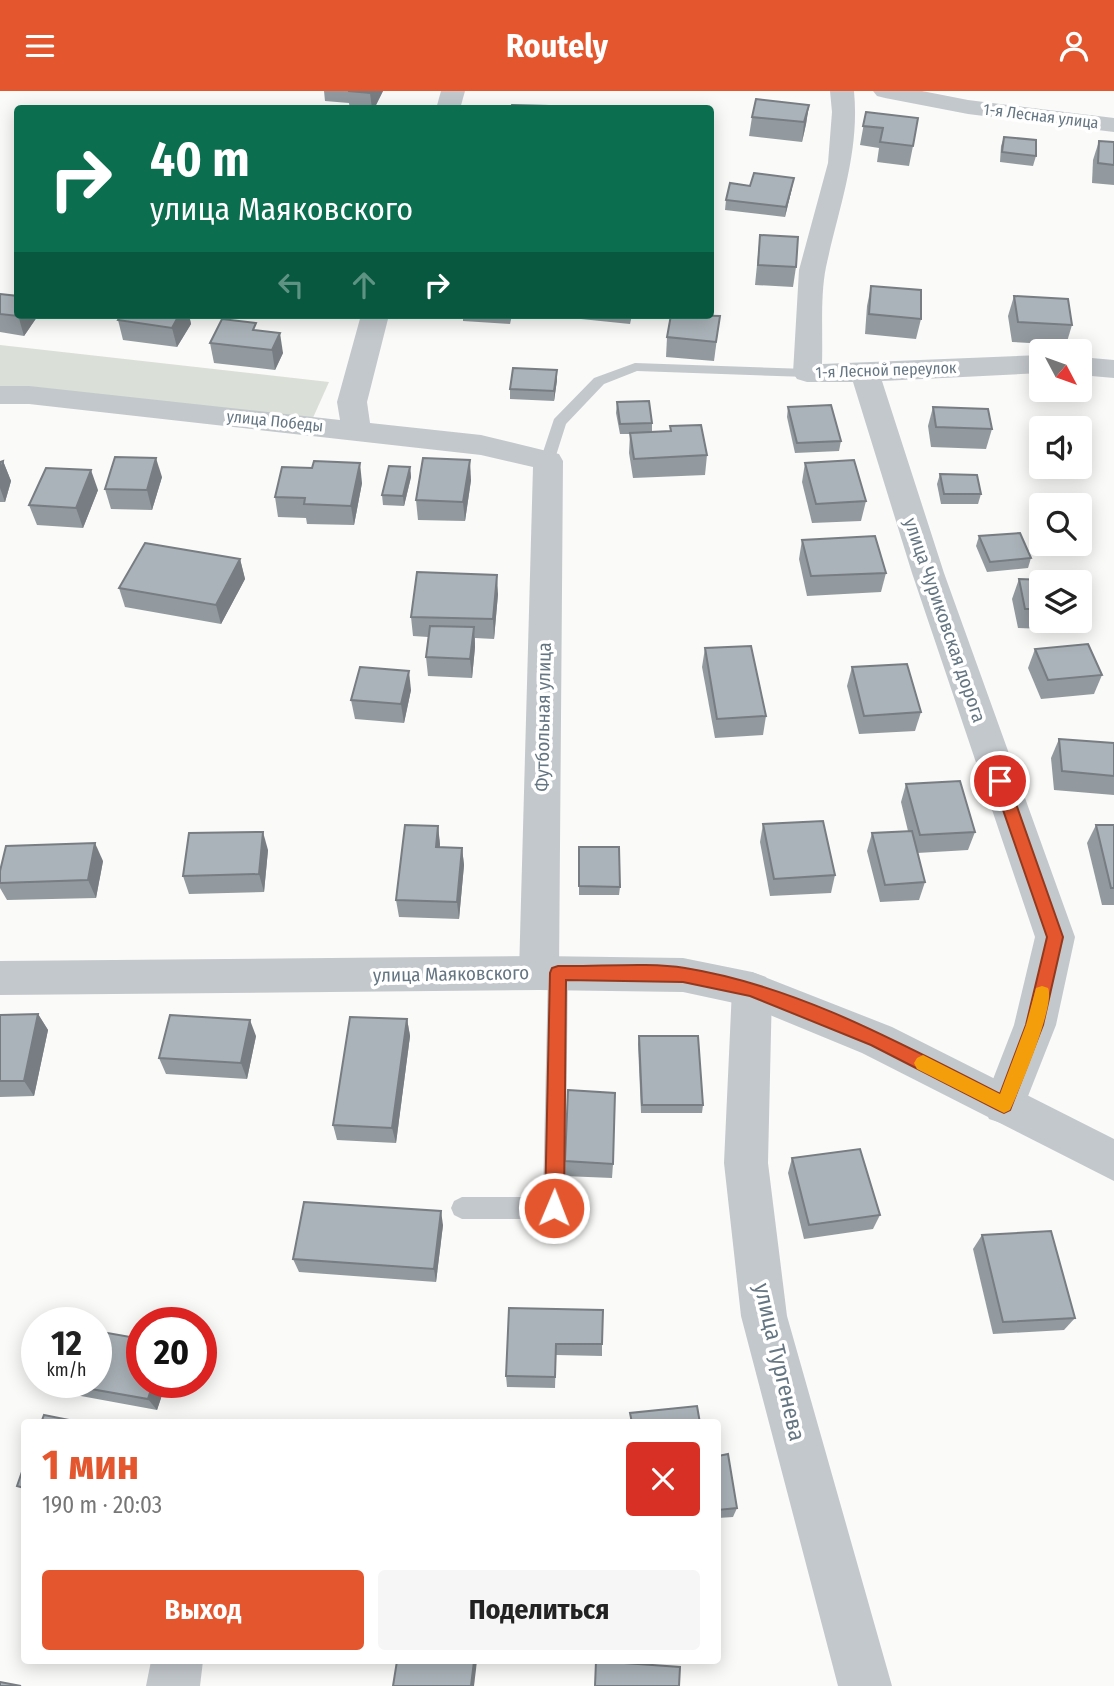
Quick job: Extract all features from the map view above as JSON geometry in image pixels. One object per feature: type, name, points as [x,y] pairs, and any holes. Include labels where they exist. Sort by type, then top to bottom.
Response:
[{"type":"street","name":"1-я Лесной переулок","points":[[842,91],[845,112],[840,163],[812,269],[807,373],[865,373],[1029,364]]},
{"type":"street","name":"1-я Лесная улица","points":[[885,91],[968,107],[1114,125]]},
{"type":"street","points":[[356,429],[352,402],[374,319]]},
{"type":"street","points":[[1092,367],[1114,369]]},
{"type":"street","name":"улица Чуриковская дорога","points":[[865,373],[928,573],[1055,937],[1035,1025],[1004,1105]]},
{"type":"street","name":"улица Победы","points":[[0,395],[29,395],[356,429],[481,445],[548,461]]},
{"type":"street","name":"Футбольная улица","points":[[548,461],[548,973]]},
{"type":"street","name":"улица Маяковского","points":[[0,978],[548,973],[683,975],[752,989],[877,1040],[1114,1160]]},
{"type":"street","name":"улица Тургенева","points":[[752,989],[746,1163],[765,1315],[865,1686]]},
{"type":"street","points":[[173,1686],[177,1664]]},
{"type":"lane","points":[[548,461],[559,422],[599,381],[635,367],[807,373]]},
{"type":"lane","points":[[462,1208],[554,1208],[548,973]]},
{"type":"shaded area","points":[[0,345],[329,382],[312,420],[0,387]]},
{"type":"building","points":[[756,99],[809,105],[804,122],[752,117]]},
{"type":"building","points":[[866,112],[918,118],[913,146],[880,142],[883,128],[863,126]]},
{"type":"building","points":[[1004,137],[1036,140],[1036,156],[1002,152]]},
{"type":"building","points":[[1099,141],[1114,142],[1114,165],[1098,163]]},
{"type":"building","points":[[754,173],[794,178],[786,207],[726,200],[730,183],[750,186]]},
{"type":"building","points":[[760,235],[798,237],[796,267],[758,265]]},
{"type":"building","points":[[871,286],[921,290],[921,319],[869,314]]},
{"type":"building","points":[[0,294],[14,296],[14,316],[0,314]]},
{"type":"building","points":[[1014,296],[1068,299],[1072,325],[1018,322]]},
{"type":"building","points":[[714,316],[720,316],[716,342],[667,337],[670,319],[714,319]]},
{"type":"building","points":[[119,319],[177,319],[172,328]]},
{"type":"building","points":[[222,319],[256,323],[253,330],[280,333],[272,350],[210,343]]},
{"type":"building","points":[[513,368],[557,370],[554,391],[510,389]]},
{"type":"building","points":[[649,401],[652,423],[620,424],[617,402]]},
{"type":"building","points":[[831,405],[841,441],[797,443],[788,407]]},
{"type":"building","points":[[933,407],[988,409],[992,429],[936,427]]},
{"type":"building","points":[[701,425],[707,455],[634,459],[630,433],[671,431],[670,426]]},
{"type":"building","points":[[115,457],[156,458],[147,490],[105,489]]},
{"type":"building","points":[[423,458],[470,460],[463,502],[416,500]]},
{"type":"building","points":[[854,460],[866,501],[816,504],[805,463]]},
{"type":"building","points":[[314,461],[360,463],[351,506],[304,504],[305,498],[275,497],[282,467],[312,468]]},
{"type":"building","points":[[389,466],[410,467],[403,496],[382,495]]},
{"type":"building","points":[[46,468],[91,470],[76,508],[29,505]]},
{"type":"building","points":[[940,474],[977,475],[981,494],[944,494]]},
{"type":"building","points":[[1020,533],[1031,558],[990,562],[979,536]]},
{"type":"building","points":[[875,536],[886,573],[811,576],[802,540]]},
{"type":"building","points":[[145,543],[240,559],[216,605],[119,588]]},
{"type":"building","points":[[417,572],[497,575],[493,619],[411,617]]},
{"type":"building","points":[[1019,579],[1029,579],[1029,609],[1025,609]]},
{"type":"building","points":[[430,626],[474,627],[470,659],[426,657]]},
{"type":"building","points":[[1088,644],[1102,675],[1048,680],[1035,649]]},
{"type":"building","points":[[751,646],[766,716],[717,719],[705,648]]},
{"type":"building","points":[[907,664],[921,712],[864,716],[852,667]]},
{"type":"building","points":[[360,667],[409,671],[401,704],[351,700]]},
{"type":"building","points":[[1059,739],[1114,743],[1114,776],[1062,771]]},
{"type":"building","points":[[960,781],[975,832],[920,835],[906,784]]},
{"type":"building","points":[[823,821],[835,875],[774,879],[763,824]]},
{"type":"building","points":[[405,825],[438,826],[436,847],[462,848],[457,902],[396,900]]},
{"type":"building","points":[[1096,825],[1114,825],[1114,888],[1111,888]]},
{"type":"building","points":[[912,831],[925,882],[885,885],[872,833]]},
{"type":"building","points":[[263,832],[259,874],[183,876],[189,833]]},
{"type":"building","points":[[95,843],[88,880],[0,883],[6,846]]},
{"type":"building","points":[[579,847],[619,847],[620,887],[579,886]]},
{"type":"building","points":[[38,1014],[24,1081],[0,1081],[0,1015]]},
{"type":"building","points":[[170,1015],[250,1020],[241,1063],[159,1058]]},
{"type":"building","points":[[350,1017],[407,1019],[392,1128],[333,1125]]},
{"type":"building","points":[[639,1036],[698,1036],[703,1105],[642,1105]]},
{"type":"building","points":[[568,1090],[615,1093],[613,1164],[565,1161]]},
{"type":"building","points":[[860,1149],[880,1215],[809,1225],[792,1158]]},
{"type":"building","points":[[304,1202],[441,1211],[434,1269],[293,1259]]},
{"type":"building","points":[[1051,1231],[1075,1318],[1003,1322],[982,1235]]},
{"type":"building","points":[[509,1308],[603,1310],[602,1344],[556,1344],[555,1377],[506,1376]]},
{"type":"building","points":[[112,1334],[126,1336],[126,1395],[112,1393]]},
{"type":"building","points":[[697,1406],[699,1419],[631,1419],[630,1413]]},
{"type":"building","points":[[44,1415],[64,1419],[42,1419]]},
{"type":"building","points":[[728,1454],[737,1508],[721,1510],[721,1455]]},
{"type":"building","points":[[397,1664],[474,1664],[471,1686],[393,1686]]},
{"type":"building","points":[[596,1664],[680,1667],[679,1686],[595,1686]]},
{"type":"building","points":[[0,1682],[21,1686],[0,1686]]},
{"type":"slow traffic","points":[[923,1063],[1004,1105],[1035,1025],[1042,993]]},
{"type":"route","points":[[554,1208],[558,973],[683,975],[752,989],[877,1040],[1004,1105],[1035,1025],[1055,937],[1000,781]]}]
